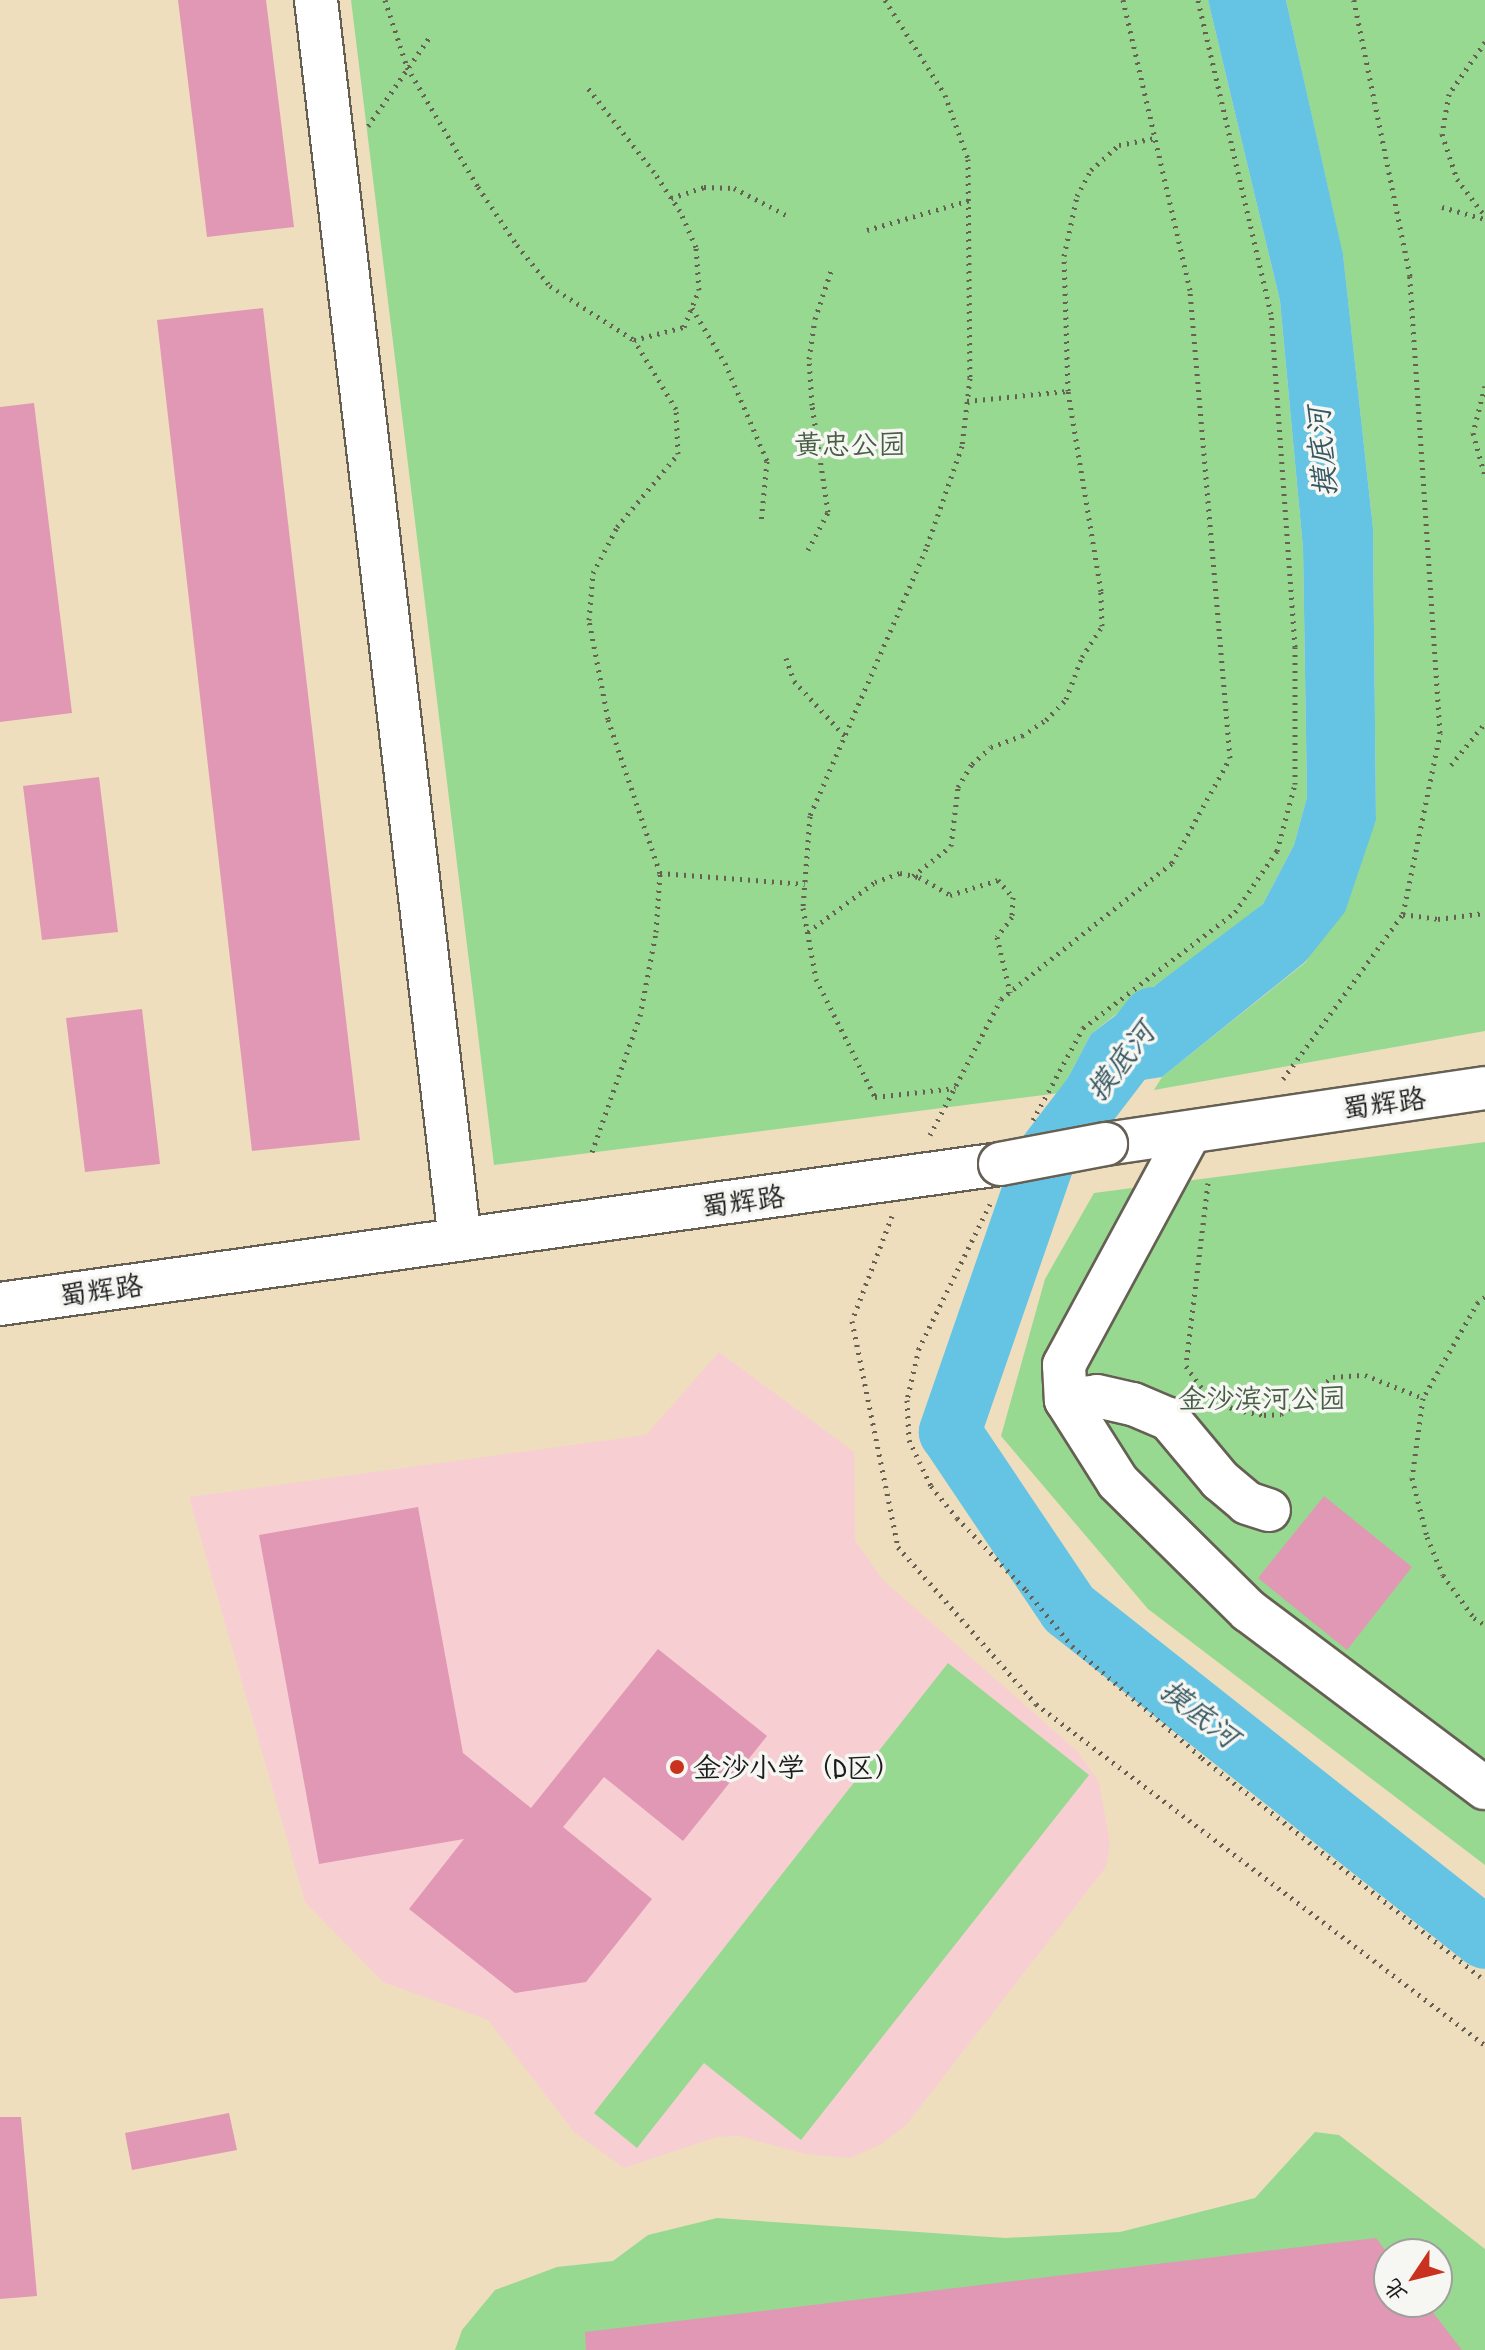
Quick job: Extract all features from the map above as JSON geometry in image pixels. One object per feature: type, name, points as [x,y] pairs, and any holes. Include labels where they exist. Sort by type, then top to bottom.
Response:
[{"type":"street","points":[[316,0],[460,1240]]},
{"type":"street","name":"蜀辉路","points":[[0,1304],[906,1179],[998,1177],[1106,1144],[1485,1088]]},
{"type":"street","points":[[1220,1127],[1064,1365],[1066,1400],[1118,1482],[1249,1611],[1485,1788]]},
{"type":"street","points":[[1066,1400],[1097,1396],[1133,1404],[1169,1419],[1220,1480],[1247,1503],[1269,1510]]},
{"type":"path","points":[[385,0],[407,67],[478,187],[517,245],[550,286],[634,340],[676,409],[678,454],[617,527],[593,573],[589,620],[608,719],[660,873],[656,932],[640,1016],[592,1152]]},
{"type":"path","points":[[885,0],[945,95],[968,159],[967,401],[962,446],[926,549],[810,816],[803,908],[816,979],[875,1097],[956,1088]]},
{"type":"path","points":[[1123,0],[1190,290],[1230,758],[1172,863],[1001,999],[906,1179],[852,1321],[898,1547],[1036,1704],[1485,2045]]},
{"type":"path","points":[[1032,1122],[1083,1028],[1235,912],[1277,851],[1295,784],[1295,647],[1271,314],[1198,0]]},
{"type":"path","points":[[1354,0],[1410,276],[1440,733],[1403,914],[1220,1127],[1201,1228],[1186,1366],[1200,1386],[1216,1400],[1236,1410],[1264,1415],[1281,1414],[1333,1377],[1365,1375],[1423,1398]]},
{"type":"path","points":[[336,162],[367,127],[431,35]]},
{"type":"path","points":[[1485,42],[1449,94],[1442,134],[1457,179],[1485,217]]},
{"type":"path","points":[[587,87],[629,137],[671,198],[696,247],[699,290],[684,327],[634,340]]},
{"type":"path","points":[[913,876],[951,846],[958,787],[972,764],[991,747],[1022,736],[1046,720],[1066,699],[1082,657],[1102,626],[1101,591],[1068,391],[1064,256],[1077,196],[1091,170],[1119,145],[1155,138]]},
{"type":"path","points":[[671,198],[704,187],[734,188],[790,217]]},
{"type":"path","points":[[867,230],[970,200]]},
{"type":"path","points":[[1442,207],[1485,217]]},
{"type":"path","points":[[808,550],[828,512],[812,405],[809,359],[815,319],[831,271]]},
{"type":"path","points":[[692,308],[725,363],[767,461],[761,523]]},
{"type":"path","points":[[1485,386],[1473,433],[1485,476]]},
{"type":"path","points":[[967,401],[1068,391]]},
{"type":"path","points":[[786,658],[794,681],[845,736]]},
{"type":"path","points":[[1451,765],[1485,723]]},
{"type":"path","points":[[660,873],[805,884]]},
{"type":"path","points":[[807,932],[875,882],[900,873],[913,876],[950,895],[998,880],[1013,897],[1012,917],[997,937],[1010,992]]},
{"type":"path","points":[[1403,914],[1438,919],[1485,913]]},
{"type":"path","points":[[998,1177],[919,1348],[907,1400],[909,1440],[931,1486],[1082,1655],[1202,1758],[1485,1981]]},
{"type":"path","points":[[1485,1297],[1478,1302],[1423,1398],[1412,1478],[1427,1537],[1443,1575],[1474,1618],[1485,1625]]},
{"type":"shaded area","name":"金沙小学（D区）","points":[[719,1352],[854,1452],[855,1540],[882,1579],[1078,1752],[1099,1782],[1110,1843],[1106,1867],[906,2125],[881,2144],[850,2158],[805,2154],[739,2136],[717,2137],[624,2168],[574,2132],[488,2020],[383,1982],[305,1902],[189,1497],[646,1435]]},
{"type":"green space","name":"黄忠公园","points":[[351,0],[1208,0],[1280,301],[1303,548],[1307,797],[1294,845],[1263,904],[1210,948],[1138,997],[1091,1034],[1060,1093],[494,1165]]},
{"type":"green space","points":[[1286,0],[1485,0],[1485,1031],[1154,1090],[1162,1077],[1306,962],[1376,820],[1373,528],[1343,255]]},
{"type":"green space","name":"金沙滨河公园","points":[[1485,1142],[1485,1865],[1148,1609],[1001,1436],[1045,1279],[1094,1193]]},
{"type":"green space","points":[[948,1663],[1089,1775],[801,2140],[704,2063],[637,2148],[594,2113]]},
{"type":"green space","points":[[1315,2132],[1339,2135],[1485,2249],[1485,2350],[455,2350],[462,2330],[495,2290],[557,2267],[613,2261],[648,2235],[717,2218],[1005,2238],[1120,2232],[1255,2198]]},
{"type":"water","points":[[1208,0],[1286,0],[1343,254],[1373,528],[1376,820],[1345,912],[1305,962],[1162,1077],[1060,1093],[1091,1034],[1263,904],[1294,845],[1307,797],[1303,548],[1280,301]]},
{"type":"building","points":[[178,0],[266,0],[294,227],[207,237]]},
{"type":"building","points":[[263,308],[360,1140],[252,1151],[157,320]]},
{"type":"building","points":[[34,403],[72,713],[0,722],[0,407]]},
{"type":"building","points":[[99,777],[118,932],[42,940],[23,786]]},
{"type":"building","points":[[142,1009],[160,1164],[85,1172],[66,1018]]},
{"type":"building","points":[[1324,1496],[1412,1567],[1347,1650],[1258,1578]]},
{"type":"building","points":[[418,1507],[463,1753],[531,1808],[658,1649],[767,1736],[683,1841],[604,1777],[563,1827],[652,1899],[586,1982],[515,1993],[409,1909],[464,1839],[319,1864],[259,1535]]},
{"type":"building","points":[[229,2113],[237,2150],[132,2170],[125,2133]]},
{"type":"building","points":[[0,2117],[21,2117],[37,2296],[0,2299]]},
{"type":"building","points":[[1373,2238],[1373,2318],[1437,2318],[1462,2350],[586,2350],[585,2332]]},
{"type":"waterway","name":"摸底河","points":[[1153,1018],[1044,1160],[950,1432],[1069,1609],[1485,1938]]},
{"type":"place","name":"金沙小学（D区）","points":[[677,1767]]}]
